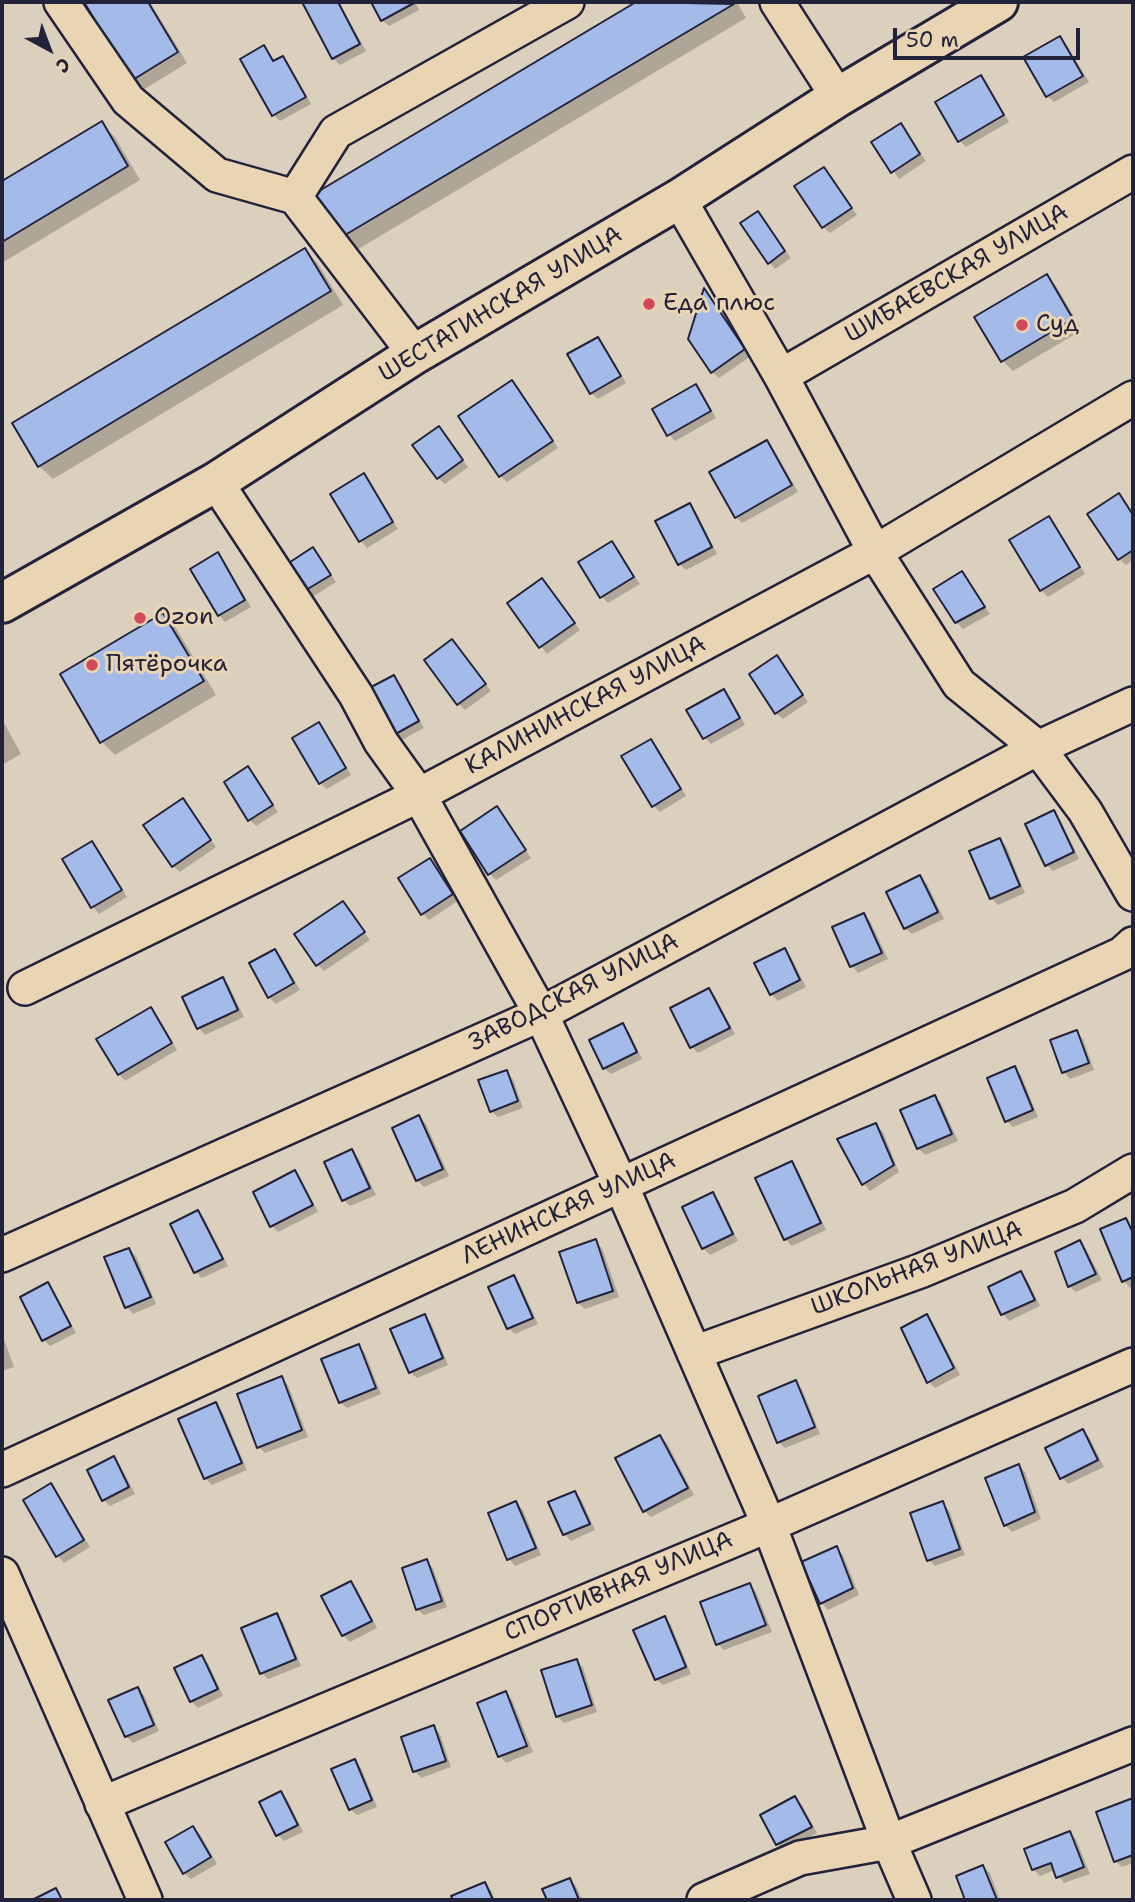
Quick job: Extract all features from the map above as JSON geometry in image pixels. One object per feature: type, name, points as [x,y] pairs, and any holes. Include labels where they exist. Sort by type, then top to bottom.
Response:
[{"type":"main road","name":"ШЕСТАГИНСКАЯ УЛИЦА","points":[[2,603],[216,482],[415,354],[679,199],[838,97],[998,2]]},
{"type":"street","points":[[61,2],[128,100],[217,175],[295,197],[415,354]]},
{"type":"street","points":[[295,197],[336,132],[567,2]]},
{"type":"street","points":[[777,2],[838,97]]},
{"type":"street","name":"ШИБАЕВСКАЯ УЛИЦА","points":[[781,376],[1133,172]]},
{"type":"street","points":[[679,199],[781,376],[875,552],[959,684],[1038,748],[1085,811],[1133,894]]},
{"type":"street","name":"КАЛИНИНСКАЯ УЛИЦА","points":[[24,988],[419,795],[875,552],[1133,398]]},
{"type":"street","points":[[216,482],[356,695],[381,742],[419,795],[541,1014],[621,1185],[769,1525],[889,1842],[914,1900]]},
{"type":"street","name":"ЗАВОДСКАЯ УЛИЦА","points":[[2,1255],[541,1014],[1038,748],[1133,704]]},
{"type":"street","name":"ЛЕНИНСКАЯ УЛИЦА","points":[[2,1470],[1122,954],[1133,944]]},
{"type":"street","name":"ШКОЛЬНАЯ УЛИЦА","points":[[694,1353],[920,1271],[1075,1206],[1133,1171]]},
{"type":"street","name":"СПОРТИВНАЯ УЛИЦА","points":[[102,1804],[769,1525],[1133,1365]]},
{"type":"street","points":[[2,1574],[145,1900]]},
{"type":"street","points":[[704,1900],[800,1858],[889,1842],[1133,1744]]},
{"type":"building","points":[[84,2],[148,2],[178,52],[131,81]]},
{"type":"building","points":[[302,2],[338,2],[360,44],[332,59]]},
{"type":"building","points":[[371,2],[413,2],[414,3],[381,21]]},
{"type":"building","points":[[636,2],[734,4],[340,238],[314,194]]},
{"type":"building","points":[[1060,36],[1083,76],[1046,97],[1023,57]]},
{"type":"building","points":[[264,45],[273,61],[283,56],[306,97],[272,116],[240,59]]},
{"type":"building","points":[[981,75],[1004,115],[958,142],[935,102]]},
{"type":"building","points":[[102,121],[128,166],[2,242],[2,181]]},
{"type":"building","points":[[901,123],[920,154],[891,173],[871,142]]},
{"type":"building","points":[[824,167],[852,208],[822,228],[794,186]]},
{"type":"building","points":[[758,211],[785,251],[768,264],[740,223]]},
{"type":"building","points":[[305,248],[331,291],[38,467],[12,423]]},
{"type":"building","points":[[1047,274],[1073,319],[1001,362],[974,317]]},
{"type":"building","points":[[704,288],[745,349],[711,373],[688,339]]},
{"type":"building","points":[[598,337],[621,376],[590,394],[567,354]]},
{"type":"building","points":[[512,380],[553,441],[499,477],[458,416]]},
{"type":"building","points":[[696,384],[711,411],[667,436],[652,409]]},
{"type":"building","points":[[439,426],[463,460],[437,479],[412,445]]},
{"type":"building","points":[[767,440],[792,485],[735,518],[709,472]]},
{"type":"building","points":[[364,473],[393,522],[359,542],[330,494]]},
{"type":"building","points":[[1119,493],[1133,515],[1133,550],[1118,560],[1087,514]]},
{"type":"building","points":[[690,503],[712,547],[678,565],[655,521]]},
{"type":"building","points":[[1049,516],[1080,567],[1040,591],[1009,540]]},
{"type":"building","points":[[612,541],[634,577],[600,598],[578,562]]},
{"type":"building","points":[[313,547],[331,575],[301,593],[284,566]]},
{"type":"building","points":[[218,552],[245,600],[218,616],[190,569]]},
{"type":"building","points":[[962,571],[985,607],[955,623],[933,589]]},
{"type":"building","points":[[542,578],[575,623],[539,648],[507,603]]},
{"type":"building","points":[[163,613],[204,681],[100,743],[60,674]]},
{"type":"building","points":[[452,639],[486,684],[457,705],[424,660]]},
{"type":"building","points":[[777,655],[803,695],[775,714],[749,674]]},
{"type":"building","points":[[394,675],[419,721],[381,742],[356,695]]},
{"type":"building","points":[[724,689],[740,718],[703,739],[686,710]]},
{"type":"building","points":[[319,722],[346,768],[319,784],[292,738]]},
{"type":"building","points":[[651,739],[681,789],[652,807],[621,756]]},
{"type":"building","points":[[248,766],[273,805],[248,821],[224,782]]},
{"type":"building","points":[[183,798],[211,840],[172,867],[143,825]]},
{"type":"building","points":[[497,806],[526,850],[488,875],[460,831]]},
{"type":"building","points":[[1054,810],[1074,852],[1045,866],[1025,824]]},
{"type":"building","points":[[1000,838],[1020,886],[990,899],[969,851]]},
{"type":"building","points":[[92,841],[122,890],[91,908],[62,859]]},
{"type":"building","points":[[430,858],[453,894],[421,915],[398,878]]},
{"type":"building","points":[[920,875],[938,912],[904,929],[886,892]]},
{"type":"building","points":[[343,901],[365,932],[316,966],[294,934]]},
{"type":"building","points":[[864,913],[882,953],[850,967],[832,927]]},
{"type":"building","points":[[785,948],[800,980],[770,995],[754,963]]},
{"type":"building","points":[[275,949],[294,983],[268,998],[249,963]]},
{"type":"building","points":[[223,977],[238,1010],[197,1029],[182,997]]},
{"type":"building","points":[[709,988],[730,1028],[690,1048],[670,1008]]},
{"type":"building","points":[[151,1007],[172,1043],[118,1075],[96,1039]]},
{"type":"building","points":[[623,1023],[637,1052],[603,1069],[589,1040]]},
{"type":"building","points":[[1077,1030],[1089,1063],[1062,1073],[1050,1040]]},
{"type":"building","points":[[1015,1066],[1033,1110],[1005,1122],[987,1078]]},
{"type":"building","points":[[507,1070],[518,1101],[490,1112],[478,1080]]},
{"type":"building","points":[[935,1095],[952,1134],[917,1149],[900,1110]]},
{"type":"building","points":[[419,1115],[443,1169],[416,1181],[392,1128]]},
{"type":"building","points":[[876,1123],[894,1165],[862,1185],[837,1139]]},
{"type":"building","points":[[352,1149],[370,1188],[342,1201],[324,1162]]},
{"type":"building","points":[[792,1161],[821,1223],[784,1240],[755,1178]]},
{"type":"building","points":[[295,1170],[313,1205],[270,1227],[253,1192]]},
{"type":"building","points":[[713,1192],[733,1234],[702,1249],[682,1207]]},
{"type":"building","points":[[198,1210],[223,1259],[194,1273],[170,1224]]},
{"type":"building","points":[[1126,1218],[1133,1233],[1133,1277],[1122,1282],[1100,1229]]},
{"type":"building","points":[[596,1239],[613,1291],[577,1303],[559,1252]]},
{"type":"building","points":[[1080,1240],[1096,1274],[1068,1287],[1055,1252]]},
{"type":"building","points":[[129,1248],[151,1297],[125,1308],[104,1257]]},
{"type":"building","points":[[1021,1271],[1035,1300],[1001,1315],[988,1287]]},
{"type":"building","points":[[514,1275],[533,1318],[507,1329],[488,1287]]},
{"type":"building","points":[[48,1282],[71,1326],[42,1341],[20,1297]]},
{"type":"building","points":[[425,1314],[443,1358],[409,1373],[390,1329]]},
{"type":"building","points":[[927,1314],[954,1368],[927,1383],[901,1328]]},
{"type":"building","points":[[359,1344],[376,1388],[339,1403],[321,1359]]},
{"type":"building","points":[[282,1376],[302,1430],[257,1448],[237,1394]]},
{"type":"building","points":[[796,1380],[815,1427],[777,1443],[758,1396]]},
{"type":"building","points":[[216,1402],[242,1463],[204,1479],[178,1419]]},
{"type":"building","points":[[1083,1429],[1098,1460],[1060,1479],[1045,1448]]},
{"type":"building","points":[[660,1435],[688,1488],[643,1512],[615,1458]]},
{"type":"building","points":[[114,1456],[129,1487],[102,1501],[87,1470]]},
{"type":"building","points":[[1019,1464],[1035,1512],[1004,1526],[985,1478]]},
{"type":"building","points":[[51,1483],[84,1540],[56,1557],[23,1500]]},
{"type":"building","points":[[575,1491],[590,1524],[563,1535],[548,1502]]},
{"type":"building","points":[[516,1501],[536,1548],[507,1560],[488,1513]]},
{"type":"building","points":[[943,1501],[960,1549],[927,1561],[910,1513]]},
{"type":"building","points":[[837,1546],[853,1588],[820,1604],[801,1562]]},
{"type":"building","points":[[427,1559],[442,1601],[416,1610],[402,1568]]},
{"type":"building","points":[[351,1581],[372,1621],[342,1636],[321,1596]]},
{"type":"building","points":[[750,1583],[766,1625],[716,1645],[700,1602]]},
{"type":"building","points":[[277,1613],[296,1659],[260,1674],[241,1628]]},
{"type":"building","points":[[665,1616],[686,1667],[655,1680],[633,1630]]},
{"type":"building","points":[[202,1655],[218,1689],[190,1702],[174,1668]]},
{"type":"building","points":[[577,1659],[592,1705],[556,1717],[541,1670]]},
{"type":"building","points":[[138,1687],[154,1725],[125,1737],[108,1700]]},
{"type":"building","points":[[506,1691],[527,1746],[498,1757],[477,1703]]},
{"type":"building","points":[[434,1725],[446,1761],[413,1772],[401,1737]]},
{"type":"building","points":[[355,1759],[372,1800],[349,1810],[331,1769]]},
{"type":"building","points":[[281,1791],[298,1825],[276,1836],[259,1802]]},
{"type":"building","points":[[795,1796],[812,1827],[776,1845],[760,1815]]},
{"type":"building","points":[[1133,1798],[1133,1855],[1114,1862],[1096,1812]]},
{"type":"building","points":[[193,1826],[211,1857],[183,1874],[165,1842]]},
{"type":"building","points":[[1070,1831],[1084,1867],[1056,1878],[1051,1863],[1032,1870],[1024,1849]]},
{"type":"building","points":[[983,1865],[997,1900],[965,1900],[956,1876]]},
{"type":"building","points":[[570,1878],[579,1900],[547,1900],[542,1889]]},
{"type":"building","points":[[485,1882],[493,1900],[453,1900],[451,1896]]},
{"type":"building","points":[[56,1888],[62,1900],[32,1900]]},
{"type":"place","name":"Еда плюс","points":[[649,304]]},
{"type":"place","name":"Суд","points":[[1022,325]]},
{"type":"place","name":"Ozon","points":[[140,618]]},
{"type":"place","name":"Пятёрочка","points":[[92,665]]}]
